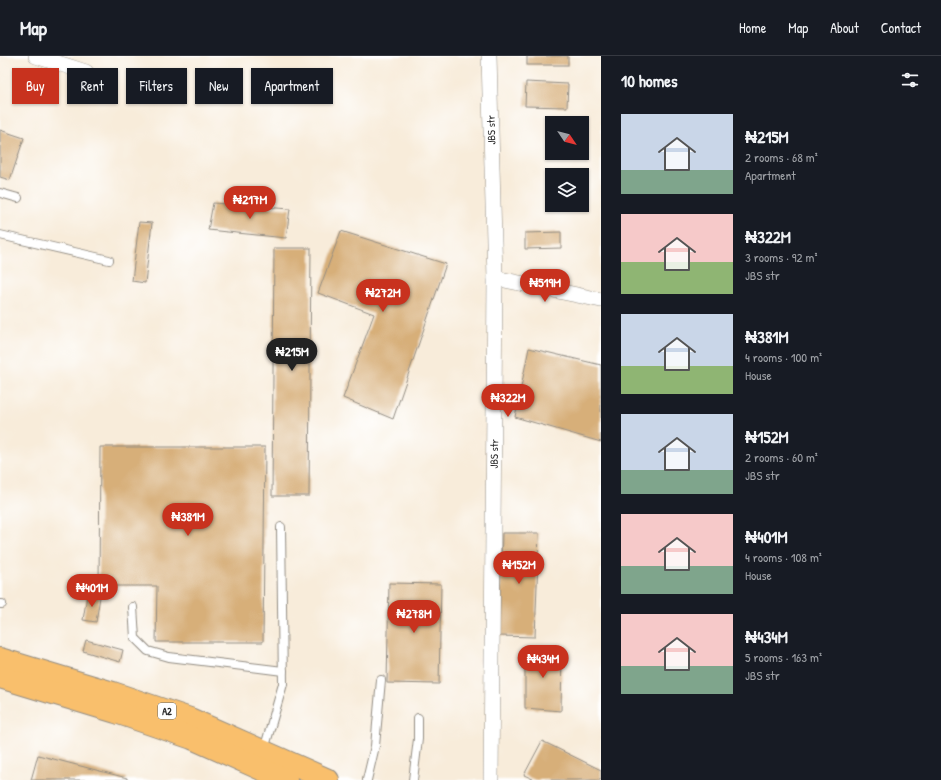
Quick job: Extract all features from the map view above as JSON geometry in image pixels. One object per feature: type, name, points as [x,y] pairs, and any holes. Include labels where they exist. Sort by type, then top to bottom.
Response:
[{"type":"highway","name":"A2","points":[[0,659],[183,716],[286,780]]},
{"type":"highway","name":"A2","points":[[0,677],[116,712],[192,738],[260,764],[328,780]]},
{"type":"street","points":[[36,56],[74,68]]},
{"type":"street","name":"JBS str","points":[[489,56],[495,278],[491,780]]},
{"type":"street","points":[[495,278],[601,300]]},
{"type":"lane","points":[[0,193],[18,198]]},
{"type":"lane","points":[[0,235],[109,260]]},
{"type":"lane","points":[[260,764],[283,684],[281,527]]},
{"type":"lane","points":[[133,607],[135,638],[148,651],[169,657],[283,671]]},
{"type":"lane","points":[[367,780],[375,746],[381,680]]},
{"type":"lane","points":[[413,780],[418,739],[418,718]]},
{"type":"building","points":[[527,56],[568,56],[568,65],[527,65]]},
{"type":"building","points":[[526,82],[568,84],[567,107],[525,106]]},
{"type":"building","points":[[0,130],[24,138],[10,180],[0,177]]},
{"type":"building","points":[[213,203],[290,209],[286,238],[208,230]]},
{"type":"building","points":[[139,222],[152,223],[145,283],[132,281]]},
{"type":"building","points":[[341,231],[446,264],[393,419],[343,398],[374,314],[318,293]]},
{"type":"building","points":[[561,232],[561,248],[525,249],[525,233]]},
{"type":"building","points":[[274,248],[311,248],[309,496],[272,496]]},
{"type":"building","points":[[529,348],[601,365],[601,442],[515,417]]},
{"type":"building","points":[[100,447],[265,447],[263,642],[156,642],[157,586],[99,586]]},
{"type":"building","points":[[502,533],[539,533],[535,637],[499,636]]},
{"type":"building","points":[[389,583],[441,584],[439,684],[387,683]]},
{"type":"building","points":[[87,595],[100,597],[96,622],[83,620]]},
{"type":"building","points":[[86,640],[123,650],[120,662],[83,651]]},
{"type":"building","points":[[525,648],[562,648],[561,711],[525,708]]},
{"type":"building","points":[[542,741],[601,770],[601,780],[535,780],[524,775]]},
{"type":"building","points":[[38,755],[127,778],[127,780],[31,780]]}]
